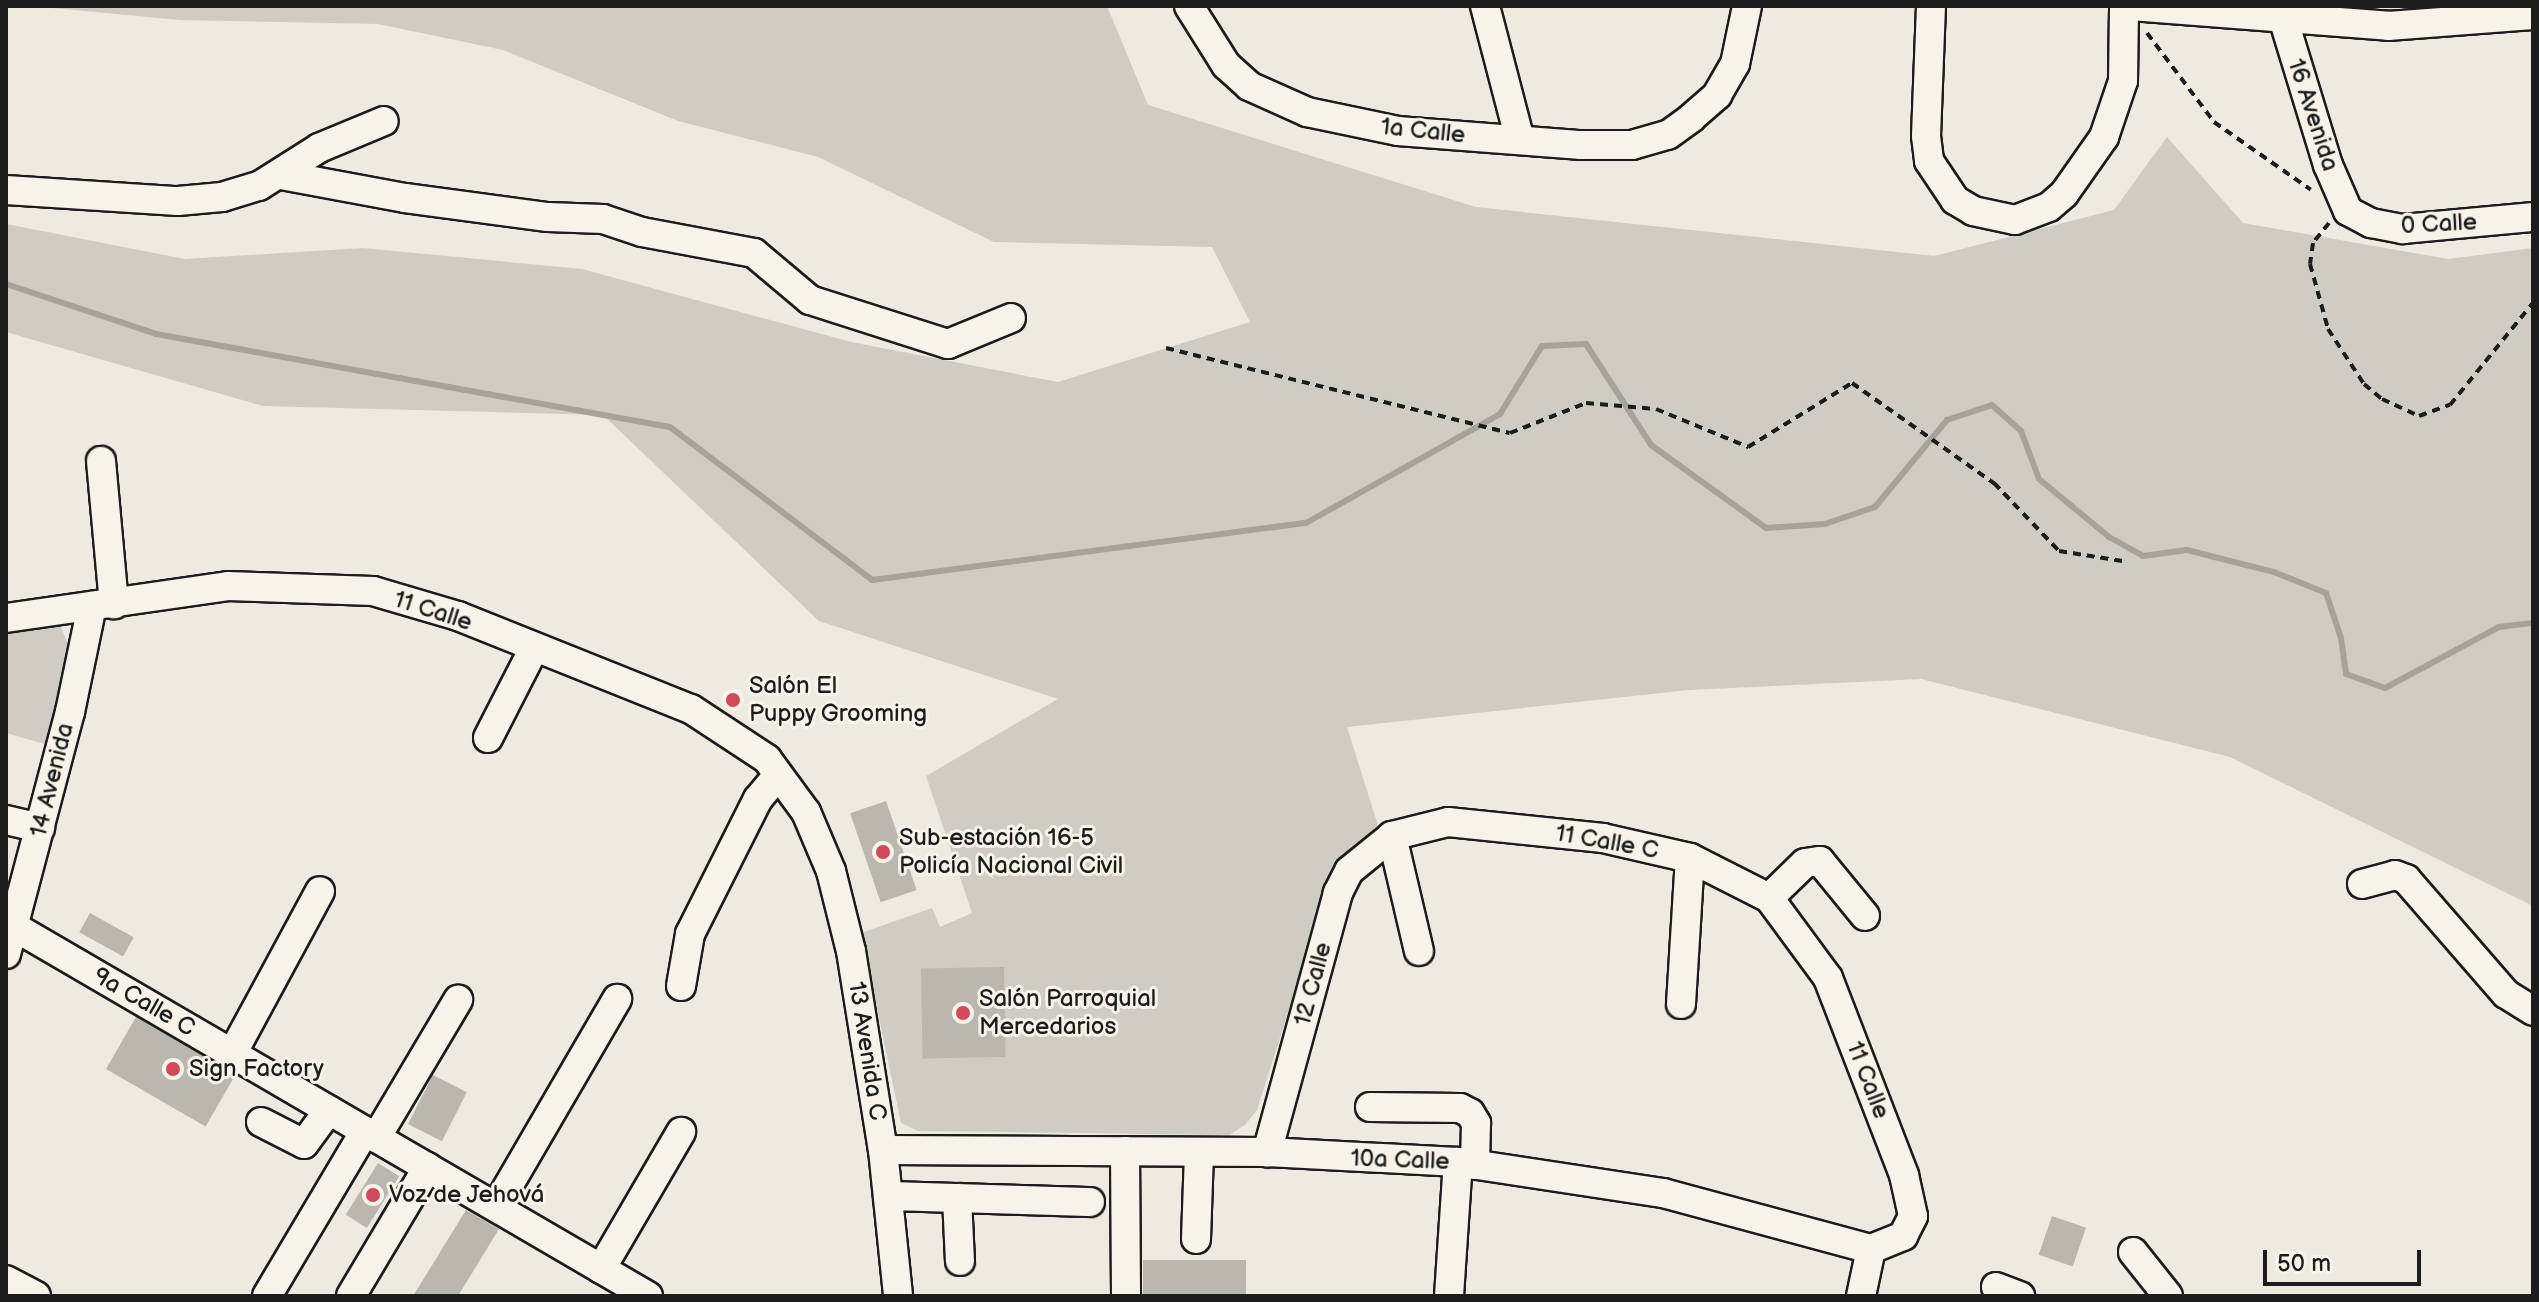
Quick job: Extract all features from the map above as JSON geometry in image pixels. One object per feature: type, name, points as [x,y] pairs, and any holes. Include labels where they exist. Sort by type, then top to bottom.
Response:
[{"type":"street","points":[[1485,6],[1520,140]]},
{"type":"street","name":"1a Calle","points":[[1190,9],[1209,46],[1237,75],[1307,112],[1398,131],[1632,145],[1668,135],[1717,95],[1735,64],[1747,6]]},
{"type":"street","points":[[1931,6],[1926,136],[1929,161],[1955,200],[1996,218],[2015,220],[2049,207],[2082,175],[2104,137],[2123,81],[2131,12],[2283,18],[2325,14],[2388,26],[2533,15]]},
{"type":"street","name":"16 Avenida","points":[[2283,18],[2328,165],[2348,211]]},
{"type":"street","points":[[6,190],[178,201],[222,197],[281,175],[319,148],[384,121]]},
{"type":"street","points":[[281,175],[405,198],[548,217],[603,219],[642,232],[754,253],[810,300],[948,344],[1011,318]]},
{"type":"street","name":"0 Calle","points":[[2348,211],[2371,223],[2403,229],[2533,217]]},
{"type":"street","name":"14 Avenida","points":[[6,954],[103,605],[101,461]]},
{"type":"street","name":"11 Calle","points":[[6,618],[228,586],[373,591],[458,616],[691,709],[767,759],[806,812]]},
{"type":"street","points":[[488,738],[534,648]]},
{"type":"street","points":[[681,986],[690,934],[758,799],[778,775]]},
{"type":"street","name":"13 Avenida C","points":[[806,812],[831,871],[851,951],[883,1150],[898,1296]]},
{"type":"street","points":[[6,820],[40,828]]},
{"type":"street","name":"11 Calle C","points":[[1392,836],[1448,822],[1603,838],[1690,858],[1769,898],[1797,931]]},
{"type":"street","points":[[1392,836],[1419,951]]},
{"type":"street","name":"12 Calle","points":[[1267,1152],[1338,893],[1349,871],[1392,836]]},
{"type":"street","points":[[1681,1004],[1690,858]]},
{"type":"street","points":[[1769,898],[1805,863],[1820,861],[1865,916]]},
{"type":"street","points":[[2362,884],[2395,875],[2406,879],[2506,994],[2533,1011]]},
{"type":"street","points":[[232,1054],[320,891]]},
{"type":"street","name":"9a Calle C","points":[[13,926],[648,1296]]},
{"type":"street","name":"11 Calle","points":[[1797,931],[1828,978],[1904,1175],[1913,1216],[1903,1236],[1871,1249]]},
{"type":"street","points":[[496,1207],[617,999]]},
{"type":"street","points":[[267,1296],[458,1000]]},
{"type":"street","points":[[1370,1107],[1460,1108],[1470,1113],[1476,1123],[1467,1163],[1449,1296]]},
{"type":"street","points":[[261,1122],[304,1144],[329,1110]]},
{"type":"street","points":[[601,1269],[681,1132]]},
{"type":"street","name":"10a Calle","points":[[883,1150],[1267,1152],[1467,1163],[1663,1193],[1871,1249]]},
{"type":"street","points":[[1025,1197],[1028,1151]]},
{"type":"street","points":[[1125,1151],[1126,1296]]},
{"type":"street","points":[[1196,1239],[1199,1152]]},
{"type":"street","points":[[351,1296],[428,1167]]},
{"type":"street","points":[[888,1196],[1025,1197],[1090,1202]]},
{"type":"street","points":[[957,1198],[960,1261]]},
{"type":"street","points":[[1861,1296],[1871,1249]]},
{"type":"street","points":[[2133,1252],[2168,1296]]},
{"type":"street","points":[[6,1280],[36,1296]]},
{"type":"path","points":[[2131,12],[2224,132],[2348,211],[2322,227],[2310,264],[2337,349],[2382,399],[2419,416],[2441,411],[2459,396],[2533,303]]},
{"type":"path","points":[[1166,348],[1510,433],[1586,403],[1656,409],[1748,447],[1852,383],[1994,483],[2059,551],[2122,561]]},
{"type":"shaded area","points":[[31,6],[1107,6],[1148,105],[1476,207],[1934,256],[2114,210],[2167,137],[2243,223],[2448,259],[2533,248],[2533,906],[2230,757],[1921,679],[1689,690],[1347,727],[1381,835],[1327,891],[1257,1110],[1245,1125],[1229,1135],[918,1131],[901,1123],[861,933],[932,908],[940,927],[972,913],[926,776],[1058,699],[819,621],[603,415],[263,406],[6,332],[6,224],[185,259],[363,248],[582,269],[851,342],[1058,382],[1250,322],[1212,247],[994,242],[818,157],[678,121],[503,50],[378,24],[180,20]]},
{"type":"shaded area","points":[[38,620],[61,627],[71,653],[48,745],[6,733],[6,624]]},
{"type":"building","name":"Sub-estación 16-5 Policía Nacional Civil","points":[[886,801],[917,890],[881,902],[850,813]]},
{"type":"building","points":[[90,913],[134,937],[123,956],[79,932]]},
{"type":"building","name":"Salón Parroquial Mercedarios","points":[[1004,967],[1006,1057],[923,1058],[921,968]]},
{"type":"building","name":"Sign Factory","points":[[136,1017],[236,1074],[206,1126],[106,1069]]},
{"type":"building","points":[[433,1075],[467,1092],[442,1141],[408,1124]]},
{"type":"building","name":"Voz de Jehová","points":[[378,1163],[399,1176],[367,1228],[346,1215]]},
{"type":"building","points":[[466,1210],[499,1229],[458,1296],[413,1296]]},
{"type":"building","points":[[2052,1216],[2086,1228],[2073,1266],[2039,1255]]},
{"type":"building","points":[[1143,1260],[1246,1260],[1246,1296],[1143,1296]]},
{"type":"waterway","points":[[6,284],[156,334],[670,427],[872,580],[1306,523],[1500,414],[1542,346],[1586,344],[1651,445],[1766,528],[1825,524],[1875,507],[1947,420],[1992,405],[2021,431],[2039,479],[2109,537],[2143,556],[2187,550],[2274,572],[2326,593],[2341,638],[2346,674],[2385,688],[2499,627],[2533,623]]},
{"type":"place","name":"Salón El Puppy Grooming","points":[[733,700]]},
{"type":"place","name":"Sub-estación 16-5 Policía Nacional Civil","points":[[883,852]]},
{"type":"place","name":"Salón Parroquial Mercedarios","points":[[963,1013]]},
{"type":"place","name":"Sign Factory","points":[[173,1069]]},
{"type":"place","name":"Voz de Jehová","points":[[373,1195]]}]
